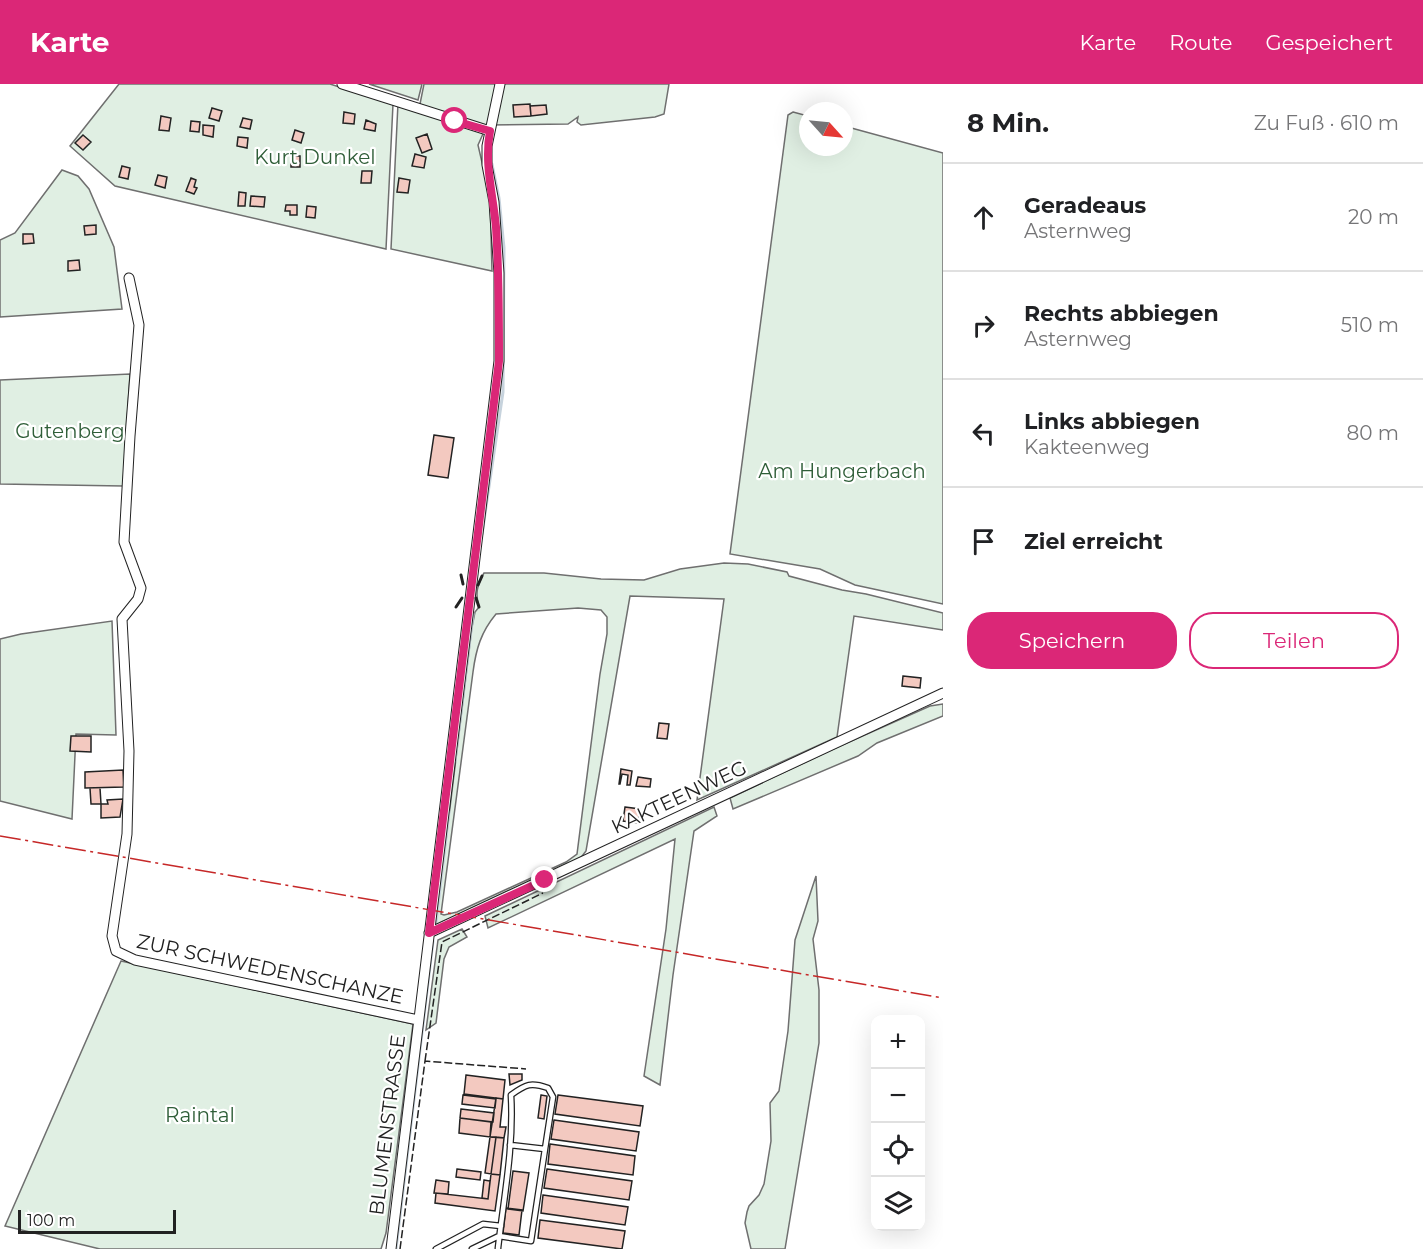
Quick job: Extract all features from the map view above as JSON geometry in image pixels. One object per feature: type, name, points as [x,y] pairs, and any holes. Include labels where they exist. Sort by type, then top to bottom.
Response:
[{"type":"street","points":[[342,84],[490,131]]},
{"type":"street","name":"BLUMENSTRASSE","points":[[391,1249],[499,361],[499,273],[487,146],[500,84]]},
{"type":"street","name":"ZUR SCHWEDENSCHANZE","points":[[129,278],[139,324],[124,542],[141,588],[138,599],[123,619],[129,751],[127,834],[112,936],[116,951],[146,963],[418,1020]]},
{"type":"street","name":"KAKTEENWEG","points":[[429,933],[943,693]]},
{"type":"lane","points":[[498,1249],[513,1124],[511,1095],[523,1086],[537,1084],[548,1088],[553,1097],[530,1249]]},
{"type":"lane","points":[[510,1145],[545,1149]]},
{"type":"lane","points":[[436,1249],[483,1224],[501,1226]]},
{"type":"lane","points":[[472,1249],[499,1236],[531,1241]]},
{"type":"green space","name":"Kurt Dunkel","points":[[119,84],[330,84],[393,104],[386,249],[115,186],[70,146]]},
{"type":"green space","points":[[369,84],[422,84],[418,100]]},
{"type":"green space","points":[[424,84],[669,84],[664,114],[655,117],[581,125],[577,122],[578,117],[568,124],[487,125],[478,145],[490,197],[492,271],[391,249],[398,103],[419,109]]},
{"type":"green space","name":"Am Hungerbach","points":[[793,112],[799,114],[799,156],[853,156],[853,128],[943,153],[943,604],[855,585],[820,569],[730,554],[788,115]]},
{"type":"green space","points":[[62,170],[78,176],[89,189],[114,247],[122,309],[0,317],[0,240],[15,233]]},
{"type":"green space","name":"Gutenberg","points":[[130,374],[123,486],[0,484],[0,380]]},
{"type":"green space","points":[[724,563],[748,564],[787,572],[789,576],[842,590],[943,613],[943,630],[854,616],[837,737],[697,800],[724,599],[630,596],[586,851],[579,860],[442,924],[437,924],[434,920],[443,865],[472,627],[475,612],[479,607],[477,590],[484,573],[544,573],[601,579],[644,580],[680,569]],"holes":[[[578,608],[601,610],[607,617],[607,634],[577,854],[566,862],[457,912],[441,914],[474,664],[483,634],[496,614]]]},
{"type":"green space","points":[[112,621],[116,735],[76,734],[72,819],[0,801],[0,639]]},
{"type":"green space","points":[[943,704],[943,716],[877,743],[858,756],[733,809],[730,798],[930,706]]},
{"type":"green space","points":[[714,807],[717,816],[694,831],[660,1085],[644,1076],[666,929],[675,839],[488,928],[485,916]]},
{"type":"green space","points":[[816,876],[818,921],[813,939],[819,990],[819,1043],[785,1249],[751,1249],[745,1223],[749,1206],[759,1195],[764,1184],[771,1141],[770,1103],[779,1091],[788,1031],[795,940]]},
{"type":"green space","points":[[462,929],[467,937],[449,947],[444,959],[436,1023],[426,1030],[438,940]]},
{"type":"green space","name":"Raintal","points":[[121,961],[413,1024],[386,1233],[381,1249],[100,1249],[5,1226]]},
{"type":"building","points":[[530,104],[531,116],[514,117],[513,105]]},
{"type":"building","points":[[546,105],[547,114],[531,116],[530,106]]},
{"type":"building","points":[[212,108],[222,111],[219,121],[209,118]]},
{"type":"building","points":[[344,112],[355,114],[354,124],[343,123]]},
{"type":"building","points":[[161,116],[171,118],[169,131],[159,130]]},
{"type":"building","points":[[243,118],[252,120],[250,129],[240,127]]},
{"type":"building","points":[[366,120],[376,124],[375,131],[364,129]]},
{"type":"building","points":[[191,121],[200,122],[199,132],[190,131]]},
{"type":"building","points":[[203,125],[214,126],[213,137],[203,135]]},
{"type":"building","points":[[295,130],[304,133],[301,143],[292,140]]},
{"type":"building","points":[[427,134],[432,149],[422,153],[416,138]]},
{"type":"building","points":[[83,135],[91,142],[83,150],[75,143]]},
{"type":"building","points":[[238,137],[248,138],[247,148],[237,146]]},
{"type":"building","points":[[415,154],[426,157],[424,168],[412,166]]},
{"type":"building","points":[[291,156],[300,156],[300,167],[291,167]]},
{"type":"building","points":[[122,166],[130,168],[128,179],[119,177]]},
{"type":"building","points":[[362,171],[372,171],[371,183],[361,183]]},
{"type":"building","points":[[158,175],[167,177],[165,188],[155,185]]},
{"type":"building","points":[[191,178],[196,180],[194,187],[197,188],[194,194],[186,191]]},
{"type":"building","points":[[399,178],[410,180],[408,193],[397,192]]},
{"type":"building","points":[[239,192],[246,193],[245,206],[238,206]]},
{"type":"building","points":[[251,196],[265,197],[264,207],[250,206]]},
{"type":"building","points":[[286,205],[297,205],[297,215],[290,215],[290,211],[285,211]]},
{"type":"building","points":[[307,206],[316,207],[315,218],[306,217]]},
{"type":"building","points":[[96,225],[96,234],[85,235],[84,226]]},
{"type":"building","points":[[23,234],[33,234],[34,243],[23,244]]},
{"type":"building","points":[[79,260],[80,270],[68,271],[68,261]]},
{"type":"building","points":[[434,435],[454,438],[448,478],[428,475]]},
{"type":"building","points":[[903,676],[921,678],[920,688],[902,686]]},
{"type":"building","points":[[659,723],[669,724],[667,739],[657,738]]},
{"type":"building","points":[[71,736],[91,736],[91,752],[70,751]]},
{"type":"building","points":[[621,769],[632,771],[630,785],[627,785],[628,775],[622,774],[619,784]]},
{"type":"building","points":[[123,770],[124,787],[85,788],[85,772]]},
{"type":"building","points":[[638,777],[651,779],[650,787],[636,786]]},
{"type":"building","points":[[90,788],[100,788],[101,804],[91,804]]},
{"type":"building","points":[[123,799],[120,817],[101,818],[101,804],[108,804],[107,800]]},
{"type":"building","points":[[625,807],[640,809],[638,823],[623,821]]},
{"type":"building","points":[[509,1074],[522,1074],[522,1080],[510,1085]]},
{"type":"building","points":[[466,1075],[505,1080],[503,1099],[464,1094]]},
{"type":"building","points":[[463,1095],[496,1099],[495,1108],[462,1104]]},
{"type":"building","points":[[541,1095],[547,1096],[544,1119],[538,1118]]},
{"type":"building","points":[[558,1095],[643,1106],[640,1126],[555,1114]]},
{"type":"building","points":[[496,1098],[503,1099],[500,1127],[506,1127],[504,1138],[490,1137]]},
{"type":"building","points":[[461,1109],[494,1113],[493,1122],[460,1118]]},
{"type":"building","points":[[460,1118],[491,1122],[490,1137],[459,1133]]},
{"type":"building","points":[[554,1120],[639,1132],[636,1151],[551,1139]]},
{"type":"building","points":[[490,1137],[496,1137],[491,1174],[485,1173]]},
{"type":"building","points":[[496,1137],[504,1138],[500,1175],[491,1174]]},
{"type":"building","points":[[550,1144],[635,1156],[633,1175],[548,1164]]},
{"type":"building","points":[[457,1169],[481,1172],[480,1180],[456,1177]]},
{"type":"building","points":[[547,1169],[632,1181],[629,1200],[544,1188]]},
{"type":"building","points":[[513,1171],[529,1173],[523,1211],[508,1209]]},
{"type":"building","points":[[491,1174],[500,1175],[495,1211],[435,1203],[436,1193],[488,1199]]},
{"type":"building","points":[[436,1180],[449,1182],[448,1194],[434,1193]]},
{"type":"building","points":[[484,1180],[490,1181],[488,1199],[482,1198]]},
{"type":"building","points":[[543,1195],[628,1207],[625,1225],[541,1213]]},
{"type":"building","points":[[506,1208],[522,1210],[519,1235],[503,1233]]},
{"type":"building","points":[[540,1220],[625,1231],[622,1249],[538,1238]]},
{"type":"waterway","points":[[482,534],[503,392],[504,248],[499,198],[492,164]]},
{"type":"waterway","points":[[455,761],[473,614]]},
{"type":"waterway","points":[[436,923],[449,812]]},
{"type":"waterway","points":[[396,1249],[433,941]]},
{"type":"fence","points":[[425,1061],[442,942],[543,893]]},
{"type":"fence","points":[[400,1249],[425,1061],[526,1069]]},
{"type":"wall","points":[[461,575],[463,584]]},
{"type":"wall","points":[[478,585],[482,576]]},
{"type":"wall","points":[[456,607],[462,598]]},
{"type":"wall","points":[[476,598],[479,607]]},
{"type":"power","points":[[0,836],[943,998]]},
{"type":"route","points":[[455,121],[490,131],[487,146],[499,273],[499,361],[429,933],[545,880]]}]
